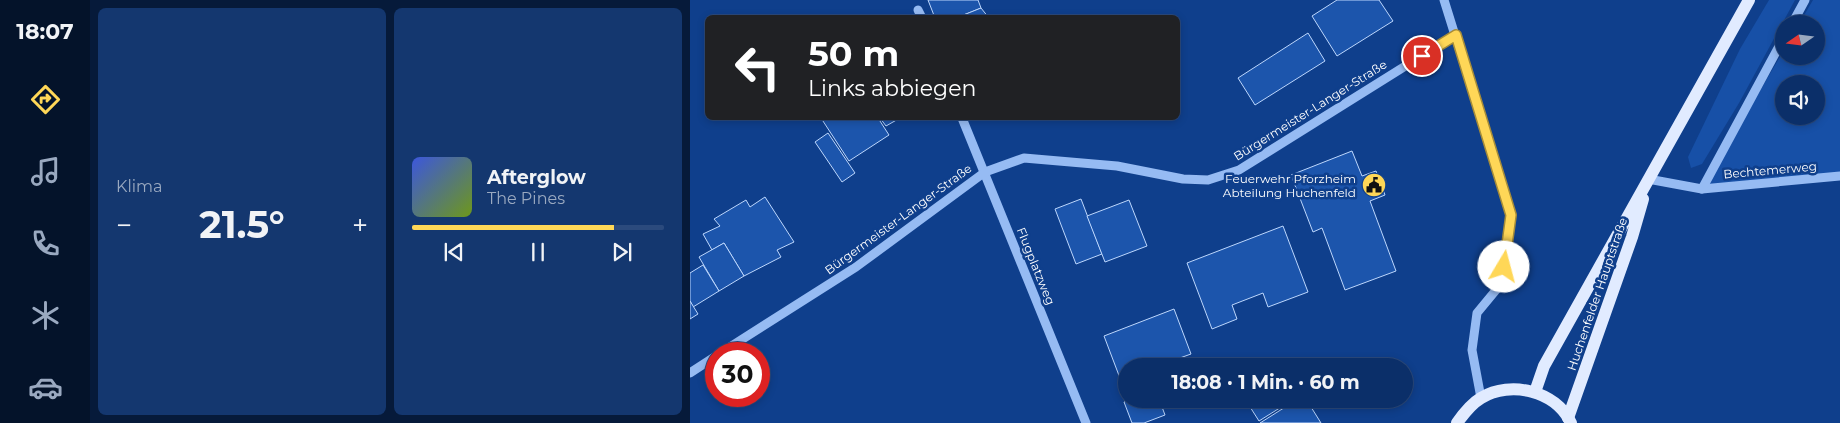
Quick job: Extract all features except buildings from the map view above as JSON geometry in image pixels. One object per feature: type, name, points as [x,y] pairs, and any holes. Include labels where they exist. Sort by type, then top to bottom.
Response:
[{"type":"main road","name":"Huchenfelder Hauptstraße","points":[[1535,392],[1544,366],[1748,1]]},
{"type":"main road","name":"Huchenfelder Hauptstraße","points":[[1570,420],[1632,237],[1648,179]]},
{"type":"main road","points":[[1457,423],[1465,411],[1481,398],[1499,391],[1518,389],[1535,392],[1552,401],[1570,420]]},
{"type":"street","points":[[1444,0],[1511,215],[1501,284],[1477,313],[1472,350],[1481,398]]},
{"type":"street","points":[[1797,15],[1806,0]]},
{"type":"street","name":"Bürgermeister-Langer-Straße","points":[[739,342],[856,267],[985,172],[1024,158],[1117,166],[1183,179],[1208,180],[1239,170],[1456,35]]},
{"type":"street","points":[[1702,189],[1775,54]]},
{"type":"street","name":"Flugplatzweg","points":[[963,120],[1086,423]]},
{"type":"street","name":"Bechtemerweg","points":[[1648,179],[1702,189],[1840,176]]},
{"type":"street","points":[[690,373],[705,363]]},
{"type":"shaded area","points":[[1769,0],[1795,0],[1787,15],[1775,15],[1775,37],[1739,103],[1702,164],[1691,168],[1688,157],[1740,49]]},
{"type":"shaded area","points":[[1813,0],[1840,0],[1840,176],[1702,189],[1775,65],[1825,65],[1825,15],[1804,15]]},
{"type":"place","name":"Feuerwehr Pforzheim Abteilung Huchenfeld","points":[[1374,185]]},
{"type":"route","points":[[1422,56],[1456,35],[1511,215],[1504,267]]}]
